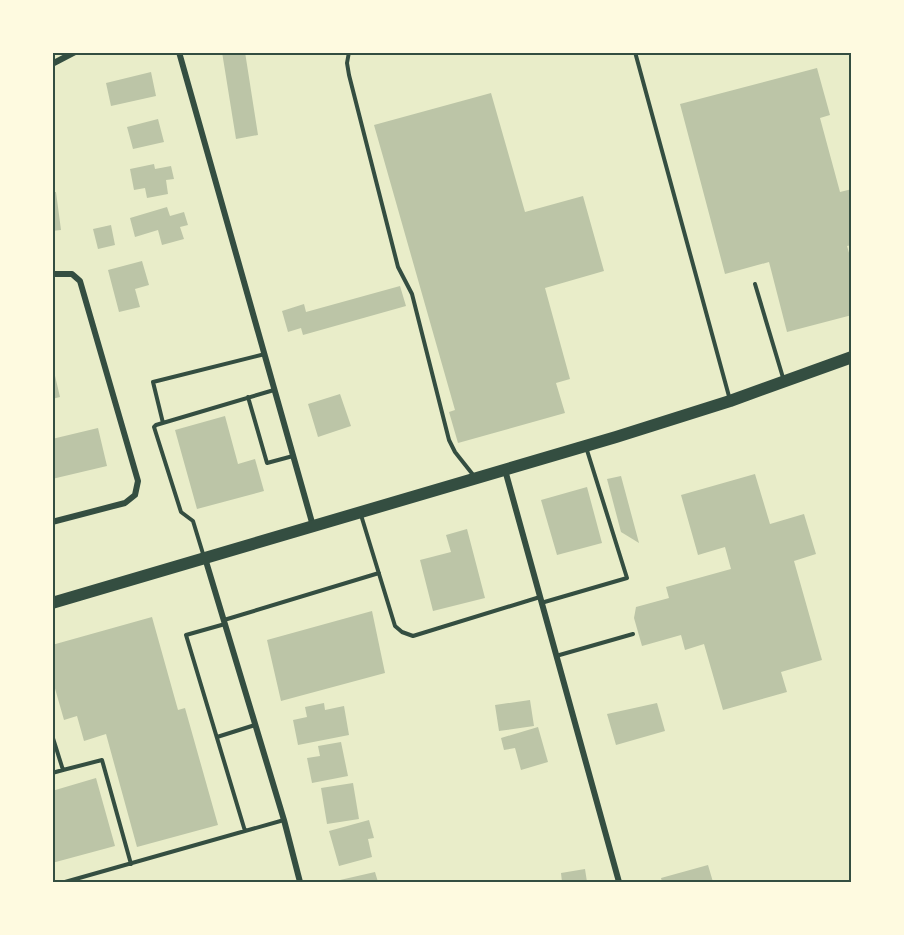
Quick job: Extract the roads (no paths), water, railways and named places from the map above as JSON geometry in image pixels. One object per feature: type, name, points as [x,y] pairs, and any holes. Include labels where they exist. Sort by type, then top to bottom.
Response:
[{"type":"main road","points":[[52,603],[586,446],[730,401],[852,357]]},
{"type":"street","points":[[52,64],[75,52]]},
{"type":"street","points":[[179,52],[314,526]]},
{"type":"street","points":[[52,274],[72,274],[80,281],[138,482],[135,495],[125,502],[52,522]]},
{"type":"street","points":[[505,470],[619,882]]},
{"type":"street","points":[[205,558],[284,820],[300,882]]},
{"type":"lane","points":[[349,52],[347,63],[349,75],[398,267],[412,294],[449,440],[455,452],[477,478]]},
{"type":"lane","points":[[635,52],[730,401]]},
{"type":"lane","points":[[755,284],[784,382]]},
{"type":"lane","points":[[163,423],[153,382],[265,354]]},
{"type":"lane","points":[[205,558],[193,521],[181,512],[154,429],[156,425],[275,389]]},
{"type":"lane","points":[[248,397],[267,463],[293,455]]},
{"type":"lane","points":[[360,512],[395,626],[402,632],[413,636],[627,578],[586,446]]},
{"type":"lane","points":[[245,831],[186,635],[380,573]]},
{"type":"lane","points":[[556,657],[633,634]]},
{"type":"lane","points":[[217,737],[255,724]]},
{"type":"lane","points":[[52,735],[63,770]]},
{"type":"lane","points":[[52,773],[102,760],[131,864]]},
{"type":"lane","points":[[65,882],[284,820]]}]
